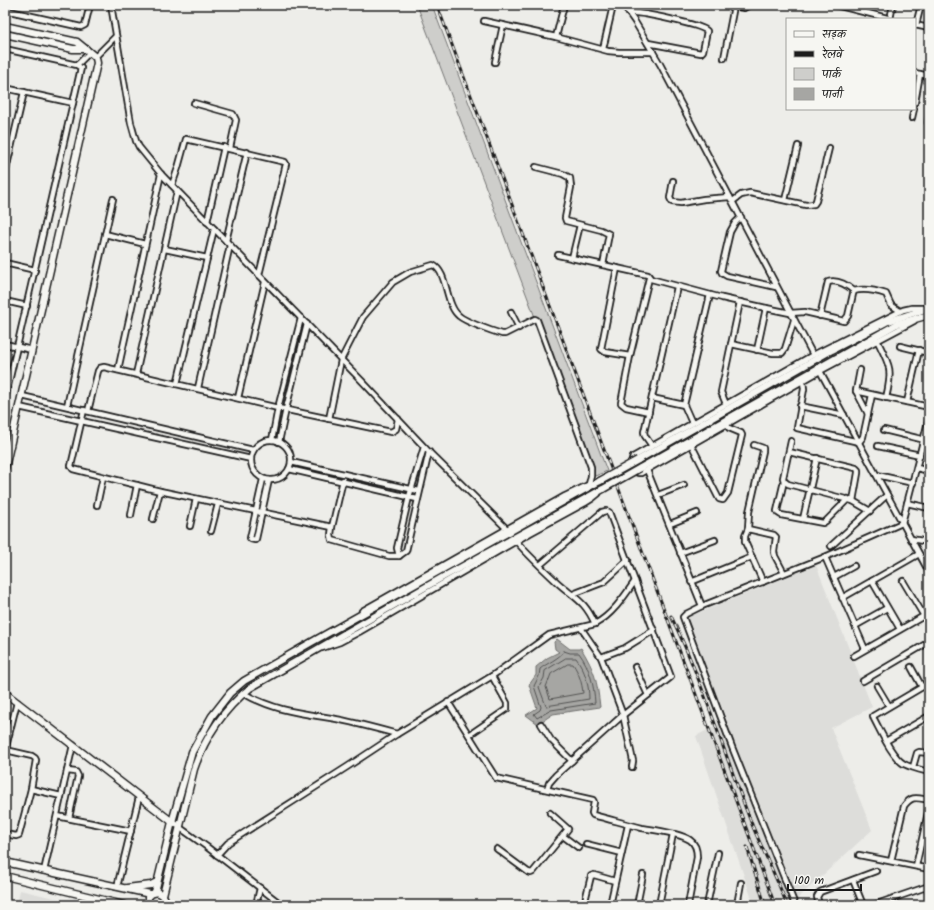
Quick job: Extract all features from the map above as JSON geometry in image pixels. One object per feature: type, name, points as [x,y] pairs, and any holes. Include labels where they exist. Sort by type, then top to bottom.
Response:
[{"type":"main road","points":[[5,26],[76,42],[90,53],[96,63],[96,70],[5,468]]},
{"type":"main road","points":[[5,34],[90,53]]},
{"type":"main road","points":[[148,905],[147,899],[153,893],[158,882],[172,822],[192,752],[203,730],[221,704],[230,693],[244,681],[832,350],[886,322],[928,308]]},
{"type":"main road","points":[[165,905],[166,901],[164,895],[179,827],[199,753],[206,738],[215,725],[243,693],[443,577],[602,490],[897,324],[927,316]]},
{"type":"main road","points":[[5,694],[179,827]]},
{"type":"main road","points":[[5,862],[119,888],[164,895]]},
{"type":"main road","points":[[5,876],[124,905]]},
{"type":"main road","points":[[119,888],[151,885],[158,882]]},
{"type":"street","points":[[6,5],[5,10],[81,27],[85,24],[90,5]]},
{"type":"street","points":[[111,5],[136,141],[145,155],[177,191],[307,324],[424,447],[506,528]]},
{"type":"street","points":[[556,37],[564,5]]},
{"type":"street","points":[[603,50],[612,10],[605,5]]},
{"type":"street","points":[[623,5],[653,52],[813,355]]},
{"type":"street","points":[[727,5],[744,8],[749,5]]},
{"type":"street","points":[[836,5],[886,18]]},
{"type":"street","points":[[864,12],[866,5]]},
{"type":"street","points":[[890,18],[893,5]]},
{"type":"street","points":[[921,5],[916,25],[929,28]]},
{"type":"street","points":[[724,58],[734,6]]},
{"type":"street","points":[[628,13],[637,12],[661,17],[702,27],[707,31],[704,51],[701,53],[648,43]]},
{"type":"street","points":[[484,22],[556,37],[603,50],[619,52],[653,52]]},
{"type":"street","points":[[495,62],[503,25]]},
{"type":"street","points":[[77,65],[90,53],[116,36]]},
{"type":"street","points":[[5,49],[77,65],[80,66],[81,70],[5,400]]},
{"type":"street","points":[[916,93],[918,74],[929,76]]},
{"type":"street","points":[[5,88],[73,103]]},
{"type":"street","points":[[5,174],[6,162],[24,92]]},
{"type":"street","points":[[194,103],[233,114],[236,120],[230,148]]},
{"type":"street","points":[[912,118],[914,110]]},
{"type":"street","points":[[928,122],[929,117]]},
{"type":"street","points":[[172,185],[186,139],[247,152],[283,161],[286,164],[259,275]]},
{"type":"street","points":[[785,200],[798,146]]},
{"type":"street","points":[[207,222],[224,147]]},
{"type":"street","points":[[673,181],[670,198],[672,202],[682,203],[704,199],[731,199],[750,193],[806,205],[814,204],[829,148]]},
{"type":"street","points":[[226,241],[247,152]]},
{"type":"street","points":[[536,167],[564,174],[570,178],[571,187],[565,218],[566,221],[601,230],[609,234],[603,265]]},
{"type":"street","points":[[118,370],[161,174]]},
{"type":"street","points":[[136,374],[177,191]]},
{"type":"street","points":[[67,406],[112,199]]},
{"type":"street","points":[[741,217],[735,223],[730,232],[721,271],[727,276],[776,287]]},
{"type":"street","points":[[572,258],[580,225]]},
{"type":"street","points":[[177,384],[214,229]]},
{"type":"street","points":[[105,234],[145,244]]},
{"type":"street","points":[[198,388],[230,245]]},
{"type":"street","points":[[165,249],[207,258]]},
{"type":"street","points":[[558,255],[648,275],[650,278],[677,287],[740,302],[790,313],[805,312],[842,321],[846,320],[848,316],[854,291]]},
{"type":"street","points":[[5,263],[35,270]]},
{"type":"street","points":[[312,642],[342,622],[506,528],[565,496],[594,483],[591,476],[591,467],[538,321],[535,319],[519,328],[502,334],[467,321],[458,316],[452,307],[437,268],[430,265],[403,275],[387,288],[363,317],[341,360],[329,419]]},
{"type":"street","points":[[617,268],[601,349],[605,352],[630,356]]},
{"type":"street","points":[[649,412],[626,407],[621,403],[630,356],[650,278]]},
{"type":"street","points":[[820,316],[828,282],[833,281],[844,284],[854,291],[865,290],[886,294],[893,308],[900,311]]},
{"type":"street","points":[[238,398],[265,282]]},
{"type":"street","points":[[652,446],[644,432],[677,287]]},
{"type":"street","points":[[692,423],[684,405],[710,295]]},
{"type":"street","points":[[5,302],[27,306]]},
{"type":"street","points":[[726,404],[721,392],[740,302]]},
{"type":"street","points":[[758,350],[766,308]]},
{"type":"street","points":[[927,316],[877,340],[647,470],[638,473],[632,458],[692,423],[813,355],[900,311],[912,308],[928,308]]},
{"type":"street","points":[[511,312],[519,328]]},
{"type":"street","points":[[272,440],[278,408],[301,318]]},
{"type":"street","points":[[731,344],[773,353],[782,353],[785,349],[794,320]]},
{"type":"street","points":[[280,442],[286,409],[307,324]]},
{"type":"street","points":[[877,340],[891,370],[886,398]]},
{"type":"street","points":[[5,344],[32,350]]},
{"type":"street","points":[[900,346],[929,353]]},
{"type":"street","points":[[907,402],[919,350]]},
{"type":"street","points":[[332,527],[160,491],[71,468],[82,421],[100,368],[104,367],[118,370],[278,408],[391,432],[396,429],[398,419]]},
{"type":"street","points":[[860,370],[856,390],[868,414]]},
{"type":"street","points":[[820,371],[929,572]]},
{"type":"street","points":[[803,381],[804,389],[796,425],[798,429],[859,442]]},
{"type":"street","points":[[856,390],[929,407]]},
{"type":"street","points":[[859,442],[863,437],[872,394]]},
{"type":"street","points":[[22,396],[253,450]]},
{"type":"street","points":[[652,398],[684,405]]},
{"type":"street","points":[[800,406],[844,415]]},
{"type":"street","points":[[19,407],[251,459]]},
{"type":"street","points":[[902,523],[920,455],[926,440],[929,418]]},
{"type":"street","points":[[691,444],[719,499],[723,500],[728,493],[742,435],[741,433],[729,428],[726,424]]},
{"type":"street","points":[[884,430],[926,440]]},
{"type":"street","points":[[272,440],[280,442],[288,450],[291,462],[289,469],[281,477],[275,480],[263,479],[252,468],[251,459],[253,450],[261,442],[272,440]]},
{"type":"street","points":[[789,452],[852,466],[858,470],[850,500],[823,523],[778,513],[777,510],[791,441]]},
{"type":"street","points":[[754,445],[763,448],[763,451],[749,512],[748,529],[745,536],[746,542],[763,582]]},
{"type":"street","points":[[878,446],[920,455]]},
{"type":"street","points":[[399,556],[397,548],[424,447]]},
{"type":"street","points":[[343,480],[332,527],[331,538],[335,541],[389,556],[399,556],[406,551],[429,452]]},
{"type":"street","points":[[803,519],[817,458]]},
{"type":"street","points":[[291,462],[419,491]]},
{"type":"street","points":[[917,468],[929,471]]},
{"type":"street","points":[[289,469],[343,480],[417,499]]},
{"type":"street","points":[[647,470],[702,606]]},
{"type":"street","points":[[877,475],[913,483]]},
{"type":"street","points":[[97,505],[103,477]]},
{"type":"street","points":[[263,479],[250,538],[255,540],[269,480]]},
{"type":"street","points":[[784,481],[788,484],[850,500],[870,511]]},
{"type":"street","points":[[132,515],[137,485]]},
{"type":"street","points":[[658,495],[684,485]]},
{"type":"street","points":[[318,649],[340,642],[593,498],[602,490]]},
{"type":"street","points":[[153,519],[160,491]]},
{"type":"street","points":[[831,546],[888,495]]},
{"type":"street","points":[[190,526],[196,499]]},
{"type":"street","points":[[907,503],[929,508]]},
{"type":"street","points":[[211,531],[218,504]]},
{"type":"street","points":[[540,565],[602,512],[609,512],[671,677],[622,715],[552,778],[547,789]]},
{"type":"street","points":[[670,524],[697,513]]},
{"type":"street","points":[[795,905],[683,619],[686,614],[702,606],[825,557],[902,523]]},
{"type":"street","points":[[748,529],[774,535],[776,537],[774,552],[784,573]]},
{"type":"street","points":[[911,539],[929,542]]},
{"type":"street","points":[[680,553],[715,540]]},
{"type":"street","points":[[516,541],[588,609],[595,624]]},
{"type":"street","points":[[842,598],[919,554]]},
{"type":"street","points":[[691,582],[752,557]]},
{"type":"street","points":[[825,557],[865,649]]},
{"type":"street","points":[[573,594],[604,582],[628,560]]},
{"type":"street","points":[[834,577],[854,566]]},
{"type":"street","points":[[217,855],[228,843],[397,734],[492,676],[550,635],[581,628],[601,621],[616,606],[635,581]]},
{"type":"street","points":[[872,581],[900,630]]},
{"type":"street","points":[[904,581],[924,616]]},
{"type":"street","points":[[855,626],[887,608]]},
{"type":"street","points":[[854,656],[929,613]]},
{"type":"street","points":[[581,628],[601,657],[622,715],[633,761],[632,767]]},
{"type":"street","points":[[601,657],[625,648],[654,630]]},
{"type":"street","points":[[863,681],[929,642]]},
{"type":"street","points":[[635,667],[648,695]]},
{"type":"street","points":[[911,667],[922,687]]},
{"type":"street","points":[[469,735],[508,709],[507,703],[492,676]]},
{"type":"street","points":[[929,683],[873,716],[886,741],[900,761],[929,772]]},
{"type":"street","points":[[877,686],[888,706]]},
{"type":"street","points":[[243,693],[262,704],[280,710],[332,718],[397,734]]},
{"type":"street","points":[[5,834],[16,836],[19,835],[36,764],[35,758],[5,751],[17,702]]},
{"type":"street","points":[[448,702],[496,778],[593,800],[592,814],[628,825],[673,834],[690,840],[697,850],[697,857],[688,905]]},
{"type":"street","points":[[886,741],[929,717]]},
{"type":"street","points":[[541,724],[554,743],[572,761]]},
{"type":"street","points":[[44,871],[73,745]]},
{"type":"street","points":[[913,767],[917,753],[929,753]]},
{"type":"street","points":[[67,771],[77,773],[78,776],[70,818]]},
{"type":"street","points":[[31,789],[61,796]]},
{"type":"street","points":[[119,888],[139,797]]},
{"type":"street","points":[[891,861],[904,806],[907,801],[915,797],[929,800]]},
{"type":"street","points":[[916,866],[929,808]]},
{"type":"street","points":[[497,849],[531,873],[536,870],[567,830],[567,827],[550,813]]},
{"type":"street","points":[[57,816],[131,830]]},
{"type":"street","points":[[610,905],[628,825]]},
{"type":"street","points":[[179,827],[282,905]]},
{"type":"street","points":[[659,905],[673,834]]},
{"type":"street","points":[[563,836],[579,848]]},
{"type":"street","points":[[586,844],[622,853]]},
{"type":"street","points":[[707,905],[718,853]]},
{"type":"street","points":[[859,855],[929,869]]},
{"type":"street","points":[[819,905],[817,897],[820,892],[876,871]]},
{"type":"street","points":[[637,905],[643,875]]},
{"type":"street","points":[[584,905],[591,876],[615,881]]},
{"type":"street","points":[[853,880],[863,905]]},
{"type":"street","points":[[737,905],[741,883]]},
{"type":"street","points":[[874,905],[929,886]]},
{"type":"street","points":[[256,905],[260,888]]},
{"type":"shaded area","points":[[816,565],[872,707],[831,728],[872,830],[798,898],[800,905],[754,905],[696,736],[727,720],[686,618]]},
{"type":"shaded area","points":[[20,890],[84,905],[17,905]]},
{"type":"green space","points":[[417,5],[432,5],[607,471],[595,476]]},
{"type":"water","points":[[557,639],[570,649],[581,648],[595,676],[600,707],[553,714],[538,724],[526,715],[537,708],[529,685],[536,675],[536,667],[547,658],[559,652],[555,649],[554,642]]},
{"type":"railway","points":[[437,5],[775,905]]},
{"type":"railway","points":[[671,616],[694,668],[753,827],[787,905]]},
{"type":"railway","points":[[747,847],[765,905]]}]
